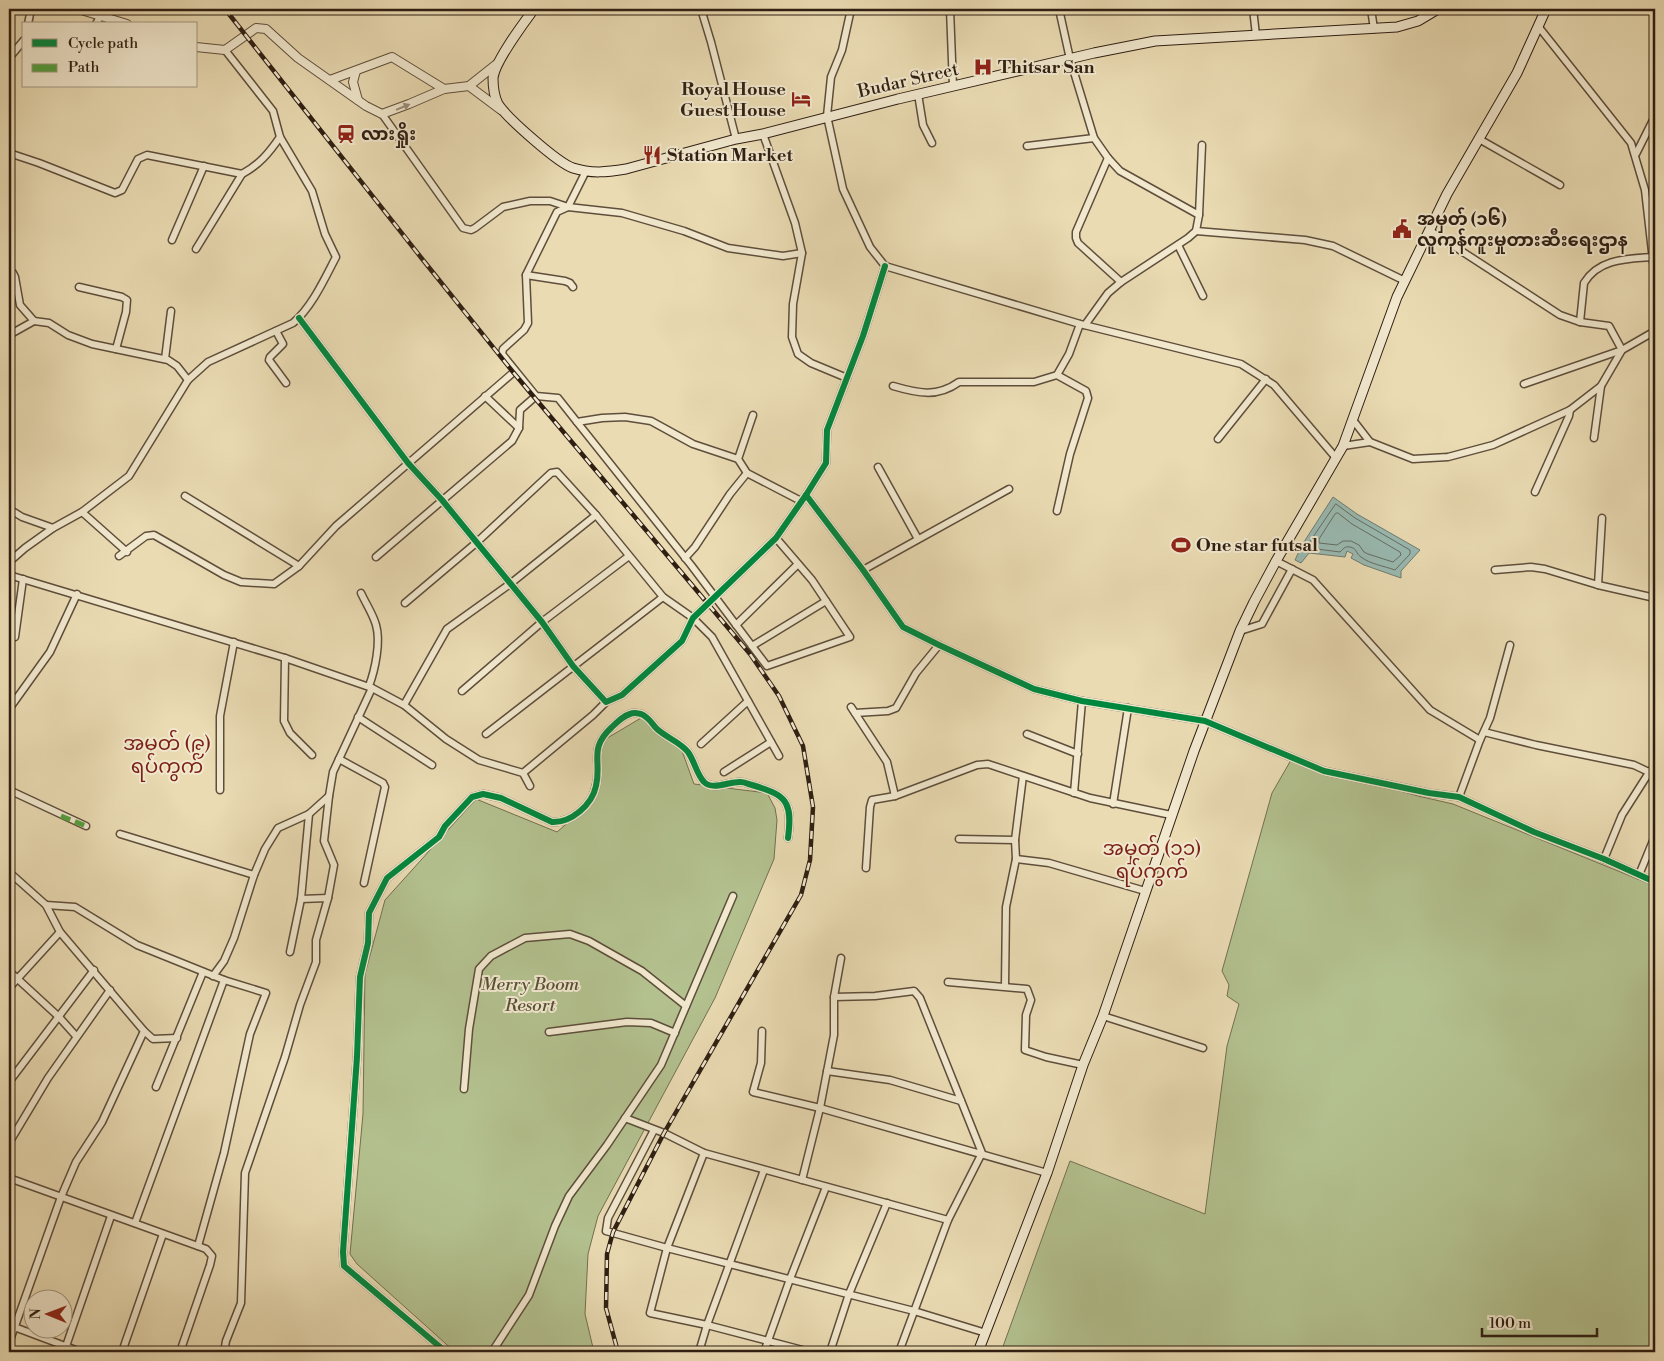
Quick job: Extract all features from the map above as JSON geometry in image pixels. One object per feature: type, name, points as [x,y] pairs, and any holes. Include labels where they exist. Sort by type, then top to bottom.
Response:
[{"type":"main road","points":[[499,62],[534,9]]},
{"type":"main road","name":"Budar Street","points":[[499,62],[494,75],[493,89],[498,103],[553,157],[572,168],[600,173],[626,169],[736,139],[764,134],[827,116],[918,94],[1154,41],[1397,27],[1418,21],[1438,9]]},
{"type":"main road","points":[[978,1352],[1047,1173],[1083,1065],[1103,1016],[1171,815],[1240,631],[1276,561],[1343,446],[1367,376],[1404,280],[1447,194],[1517,73],[1546,9]]},
{"type":"street","points":[[28,22],[31,9]]},
{"type":"street","points":[[78,9],[118,22]]},
{"type":"street","points":[[701,9],[736,139]]},
{"type":"street","points":[[851,9],[842,50],[831,77],[827,116],[843,189],[870,247],[885,266],[1082,324],[1241,364],[1274,385],[1336,458]]},
{"type":"street","points":[[950,9],[953,86]]},
{"type":"street","points":[[1059,9],[1070,59],[1094,138],[1120,171],[1199,215]]},
{"type":"street","points":[[1253,9],[1256,35]]},
{"type":"street","points":[[1371,9],[1374,29]]},
{"type":"street","points":[[97,22],[100,15]]},
{"type":"street","points":[[1538,26],[1631,143],[1636,154],[1653,229],[1655,278]]},
{"type":"street","points":[[198,47],[224,50],[256,28],[266,29],[298,58],[358,100],[382,114],[463,228],[471,230],[503,208],[530,201],[550,201],[568,207],[622,213],[728,248],[783,256],[802,253]]},
{"type":"street","points":[[9,58],[22,42]]},
{"type":"street","points":[[9,562],[25,548],[53,528],[82,512],[129,476],[188,380],[208,362],[294,323],[321,286],[336,257],[325,234],[312,191],[280,137],[272,111],[224,50]]},
{"type":"street","points":[[330,80],[392,57],[444,89]]},
{"type":"street","points":[[382,114],[444,89],[469,86],[499,62]]},
{"type":"street","points":[[356,71],[353,82],[358,100]]},
{"type":"street","points":[[469,86],[512,118]]},
{"type":"street","points":[[918,94],[922,125],[932,143]]},
{"type":"street","points":[[1636,154],[1655,116]]},
{"type":"street","points":[[764,134],[795,223],[802,253],[793,304],[792,337],[798,354],[811,363],[847,378]]},
{"type":"street","points":[[196,249],[242,174],[255,167],[269,153],[280,137]]},
{"type":"street","points":[[1027,146],[1094,138]]},
{"type":"street","points":[[1479,139],[1560,185]]},
{"type":"street","points":[[892,386],[913,392],[940,393],[959,382],[1034,382],[1057,375],[1070,354],[1082,324],[1108,293],[1121,282],[1196,231],[1199,215],[1202,145]]},
{"type":"street","points":[[9,153],[115,193],[122,190],[138,159],[147,155],[242,174]]},
{"type":"street","points":[[1108,158],[1076,232],[1076,238],[1078,243],[1121,282]]},
{"type":"street","points":[[172,240],[204,166]]},
{"type":"street","points":[[586,171],[568,207],[558,212],[526,275],[528,323],[524,330],[503,350],[502,354],[536,396],[558,398],[716,597],[767,666],[850,637],[812,580],[776,538]]},
{"type":"street","points":[[1429,230],[1560,315],[1580,322],[1609,326],[1622,350]]},
{"type":"street","points":[[1196,231],[1314,242],[1332,246],[1404,280]]},
{"type":"street","points":[[1178,245],[1203,296]]},
{"type":"street","points":[[1580,322],[1584,283],[1587,277],[1597,268],[1620,260],[1653,258]]},
{"type":"street","points":[[523,774],[594,715],[606,702],[622,695],[682,641],[693,618],[776,538],[826,463],[828,430],[863,336],[885,266]]},
{"type":"street","points":[[9,271],[15,277],[20,306],[34,321]]},
{"type":"street","points":[[526,275],[565,281],[573,287]]},
{"type":"street","points":[[79,287],[122,297],[127,300],[126,312],[116,349]]},
{"type":"street","points":[[165,359],[171,311]]},
{"type":"street","points":[[299,318],[408,463],[442,500],[542,622],[573,666],[606,702]]},
{"type":"street","points":[[9,335],[34,321],[49,323],[78,340],[165,359],[177,366],[188,380]]},
{"type":"street","points":[[276,331],[284,344],[269,360],[286,383]]},
{"type":"street","points":[[1524,384],[1622,350],[1655,331]]},
{"type":"street","points":[[1343,446],[1370,442],[1413,459],[1448,457],[1493,445],[1570,410],[1601,386],[1622,350]]},
{"type":"street","points":[[119,556],[146,536],[154,535],[224,575],[241,582],[274,584],[299,566],[336,526],[515,370]]},
{"type":"street","points":[[1057,375],[1086,391],[1088,394],[1070,454],[1057,511]]},
{"type":"street","points":[[1218,439],[1266,379]]},
{"type":"street","points":[[1594,438],[1601,386]]},
{"type":"street","points":[[485,396],[519,428]]},
{"type":"street","points":[[376,557],[512,441],[519,428],[520,410],[536,396]]},
{"type":"street","points":[[1535,492],[1570,416],[1570,410]]},
{"type":"street","points":[[738,459],[754,415]]},
{"type":"street","points":[[577,422],[625,417],[651,421],[693,444],[738,459],[747,473],[801,501]]},
{"type":"street","points":[[1353,420],[1370,442]]},
{"type":"street","points":[[878,467],[918,539]]},
{"type":"street","points":[[405,603],[476,543],[551,473],[557,472],[596,515],[663,597],[693,618],[712,637],[779,756]]},
{"type":"street","points":[[685,558],[695,547],[720,508],[747,473]]},
{"type":"street","points":[[863,570],[1009,488]]},
{"type":"street","points":[[806,495],[863,570],[903,627],[1034,689],[1082,701],[1205,721],[1324,771],[1429,793],[1459,797],[1534,832],[1604,859],[1655,882]]},
{"type":"street","points":[[185,496],[299,566]]},
{"type":"street","points":[[9,509],[22,517],[53,528]]},
{"type":"street","points":[[82,512],[126,552]]},
{"type":"street","points":[[404,705],[447,629],[510,584],[596,515]]},
{"type":"street","points":[[1598,585],[1602,518]]},
{"type":"street","points":[[462,691],[542,622],[629,556]]},
{"type":"street","points":[[1276,561],[1313,580],[1430,710],[1480,740]]},
{"type":"street","points":[[736,625],[798,564]]},
{"type":"street","points":[[1495,570],[1531,567],[1545,568],[1598,585],[1655,598]]},
{"type":"street","points":[[1240,631],[1262,624],[1292,569]]},
{"type":"street","points":[[9,575],[234,642],[370,687],[404,705],[446,739],[479,760],[523,774],[530,786]]},
{"type":"street","points":[[15,637],[22,579]]},
{"type":"street","points":[[224,1352],[226,1341],[241,1303],[245,1173],[285,1057],[300,1004],[316,962],[316,940],[328,898],[334,865],[324,841],[329,796],[334,772],[358,717],[375,671],[378,638],[376,626],[361,593]]},
{"type":"street","points":[[9,709],[50,652],[77,594]]},
{"type":"street","points":[[486,734],[663,597]]},
{"type":"street","points":[[752,646],[826,601]]},
{"type":"street","points":[[220,790],[220,716],[234,642]]},
{"type":"street","points":[[895,796],[887,762],[853,710],[888,711],[896,708],[916,673],[939,645]]},
{"type":"street","points":[[1459,797],[1490,718],[1510,645]]},
{"type":"street","points":[[285,658],[284,721],[290,733],[312,755]]},
{"type":"street","points":[[701,744],[748,701]]},
{"type":"street","points":[[1074,793],[1082,701]]},
{"type":"street","points":[[1113,804],[1128,708]]},
{"type":"street","points":[[446,1352],[344,1266],[343,1252],[357,1057],[360,977],[368,943],[369,913],[387,878],[439,837],[445,826],[472,797],[483,794],[501,798],[552,822],[560,822],[574,817],[592,796],[596,786],[597,753],[601,738],[621,718],[633,712],[642,714],[650,719],[657,729],[683,747],[689,754],[696,772],[706,784],[741,782],[774,793],[785,800],[790,816],[788,838]]},
{"type":"street","points":[[358,717],[432,765]]},
{"type":"street","points":[[1484,732],[1536,745],[1634,765],[1652,773],[1622,815],[1604,859]]},
{"type":"street","points":[[1027,734],[1078,754]]},
{"type":"street","points":[[724,772],[771,742]]},
{"type":"street","points":[[339,759],[383,783],[385,787],[364,883]]},
{"type":"street","points":[[866,868],[872,800],[895,796],[977,765],[988,764],[1113,804],[1171,815]]},
{"type":"street","points":[[1004,986],[1006,907],[1016,859],[1015,840],[1023,776]]},
{"type":"street","points":[[9,790],[86,826]]},
{"type":"street","points":[[213,976],[224,961],[234,938],[254,875],[265,849],[278,828],[309,814],[329,796]]},
{"type":"street","points":[[290,952],[301,899],[309,814]]},
{"type":"street","points":[[120,834],[254,875]]},
{"type":"street","points":[[1639,875],[1655,836]]},
{"type":"street","points":[[959,839],[1015,840]]},
{"type":"street","points":[[1016,859],[1049,863],[1145,891]]},
{"type":"street","points":[[9,872],[46,905],[60,932],[94,970],[144,1032],[153,1039],[177,1038]]},
{"type":"street","points":[[492,1352],[529,1295],[555,1226],[569,1196],[661,1065],[733,896]]},
{"type":"street","points":[[301,899],[328,898]]},
{"type":"street","points":[[46,905],[75,907],[137,945],[213,976],[266,994],[250,1034],[224,1154],[198,1246]]},
{"type":"street","points":[[9,988],[60,932]]},
{"type":"street","points":[[464,1088],[469,1029],[479,969],[491,956],[525,938],[570,934],[589,941],[642,971],[686,1006]]},
{"type":"street","points":[[802,1180],[820,1108],[834,1035],[834,997],[842,958]]},
{"type":"street","points":[[9,1082],[94,970]]},
{"type":"street","points":[[9,971],[59,1017],[76,1036]]},
{"type":"street","points":[[156,1087],[203,972]]},
{"type":"street","points":[[135,1224],[224,980]]},
{"type":"street","points":[[948,982],[1027,988],[1031,1000],[1026,1015],[1025,1050],[1046,1057],[1083,1065]]},
{"type":"street","points":[[9,1143],[48,1078],[110,990]]},
{"type":"street","points":[[834,997],[875,996],[914,991],[916,993],[920,998],[982,1153],[948,1220],[899,1352]]},
{"type":"street","points":[[1103,1016],[1204,1048]]},
{"type":"street","points":[[549,1032],[627,1022],[651,1023],[675,1033]]},
{"type":"street","points":[[9,1343],[11,1326],[76,1162],[102,1122],[144,1032]]},
{"type":"street","points":[[762,1032],[761,1063],[753,1092],[820,1108],[1047,1173]]},
{"type":"street","points":[[827,1071],[890,1080],[962,1101]]},
{"type":"street","points":[[625,1118],[704,1153],[948,1220]]},
{"type":"street","points":[[654,1130],[608,1218],[606,1231],[914,1311],[986,1333]]},
{"type":"street","points":[[704,1153],[667,1248],[650,1313],[707,1325],[810,1352]]},
{"type":"street","points":[[699,1352],[707,1325],[764,1170]]},
{"type":"street","points":[[9,1178],[206,1249],[212,1256],[210,1265],[180,1352]]},
{"type":"street","points":[[764,1352],[826,1186]]},
{"type":"street","points":[[830,1352],[849,1294],[887,1203]]},
{"type":"street","points":[[65,1349],[111,1216]]},
{"type":"street","points":[[122,1352],[163,1234]]},
{"type":"street","points":[[11,1326],[65,1349],[81,1352]]},
{"type":"green space","name":"Merry Boom Resort","points":[[641,718],[682,751],[694,784],[767,793],[775,808],[777,820],[774,859],[715,998],[598,1216],[588,1254],[585,1314],[594,1352],[455,1352],[357,1264],[350,1254],[363,1114],[365,974],[385,900],[476,799],[557,832],[586,807],[604,740]]},
{"type":"green space","points":[[1291,760],[1453,804],[1655,886],[1655,1352],[1001,1352],[1070,1161],[1205,1214],[1227,1046],[1239,1004],[1227,996],[1229,985],[1222,971],[1272,793]]},
{"type":"water","points":[[1333,497],[1357,514],[1420,550],[1401,571],[1401,578],[1364,565],[1351,558],[1353,554],[1347,551],[1345,557],[1309,553],[1301,563],[1295,560],[1302,545]]},
{"type":"railway","points":[[225,9],[513,372],[750,654],[779,696],[803,746],[813,807],[810,860],[801,895],[664,1133],[613,1232],[607,1254],[606,1308],[618,1352]]},
{"type":"marked path","points":[[61,816],[86,826]]},
{"type":"cycle path","points":[[299,318],[408,463],[442,500],[542,622],[573,666],[606,702],[622,695],[682,641],[693,618],[776,538],[806,495],[826,463],[827,430],[863,336],[885,266]]},
{"type":"cycle path","points":[[806,495],[863,570],[903,627],[1034,689],[1082,701],[1205,721],[1324,771],[1429,793],[1459,797],[1534,832],[1604,859],[1655,882]]},
{"type":"cycle path","points":[[446,1352],[344,1266],[343,1252],[357,1057],[360,977],[368,943],[369,913],[387,878],[439,837],[445,826],[472,797],[483,794],[501,798],[552,822],[559,822],[573,816],[585,806],[594,793],[600,742],[618,721],[631,713],[641,714],[646,717],[657,729],[685,749],[701,779],[708,785],[717,786],[742,782],[780,796],[788,808],[788,838]]},
{"type":"place","name":"Thitsar San","points":[[983,67]]},
{"type":"place","name":"Royal House Guest House","points":[[801,99]]},
{"type":"place","name":"လားရှိုး","points":[[346,134]]},
{"type":"place","name":"Station Market","points":[[652,155]]},
{"type":"place","name":"အမှတ် (၁၆) လူကုန်ကူးမှုတားဆီးရေးဌာန","points":[[1402,229]]},
{"type":"place","name":"One star futsal","points":[[1181,545]]},
{"type":"district","name":"အမှတ် (၉) ရပ်ကွက်","points":[[167,754]]},
{"type":"district","name":"အမှတ် (၁၁) ရပ်ကွက်","points":[[1152,860]]}]
